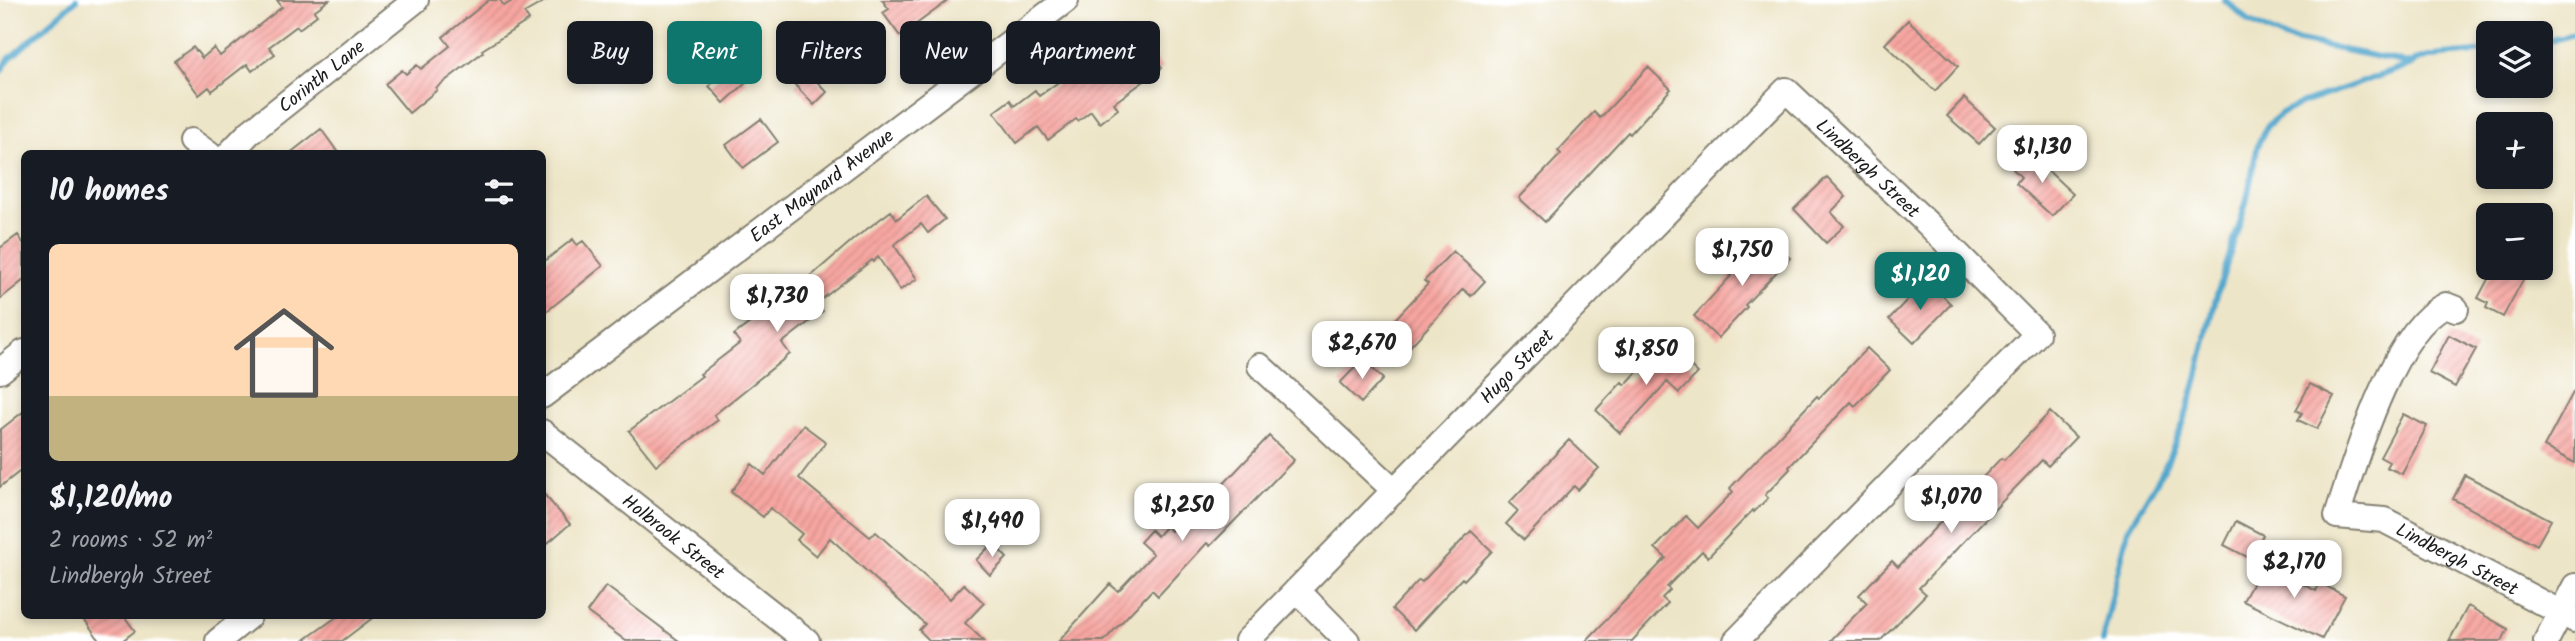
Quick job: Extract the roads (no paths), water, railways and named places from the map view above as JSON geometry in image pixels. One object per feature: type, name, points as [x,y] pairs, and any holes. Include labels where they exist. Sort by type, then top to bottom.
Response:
[{"type":"street","name":"Corinth Lane","points":[[233,150],[249,133],[416,0]]},
{"type":"street","name":"East Maynard Avenue","points":[[546,393],[1066,0]]},
{"type":"street","name":"Lindbergh Street","points":[[1736,641],[2037,334],[1927,223],[1786,90]]},
{"type":"street","name":"Hugo Street","points":[[1247,641],[1786,90]]},
{"type":"street","name":"Lindbergh Street","points":[[2456,309],[2446,305],[2437,309],[2418,329],[2391,372],[2363,437],[2337,516],[2384,520],[2568,616]]},
{"type":"street","points":[[0,371],[21,354]]},
{"type":"street","points":[[1260,366],[1395,491]]},
{"type":"street","name":"Holbrook Street","points":[[546,435],[807,641]]},
{"type":"street","points":[[2546,641],[2568,616],[2575,586]]},
{"type":"street","points":[[1297,590],[1347,641]]},
{"type":"street","points":[[218,641],[245,619]]},
{"type":"waterway","points":[[0,72],[9,59],[76,0]]},
{"type":"waterway","points":[[2225,0],[2248,21],[2284,38],[2413,64],[2414,61],[2433,56],[2476,52]]},
{"type":"waterway","points":[[2553,39],[2575,33]]},
{"type":"waterway","points":[[2102,641],[2128,530],[2164,469],[2183,424],[2216,298],[2246,203],[2258,144],[2267,126],[2282,113],[2300,104],[2413,64]]}]
